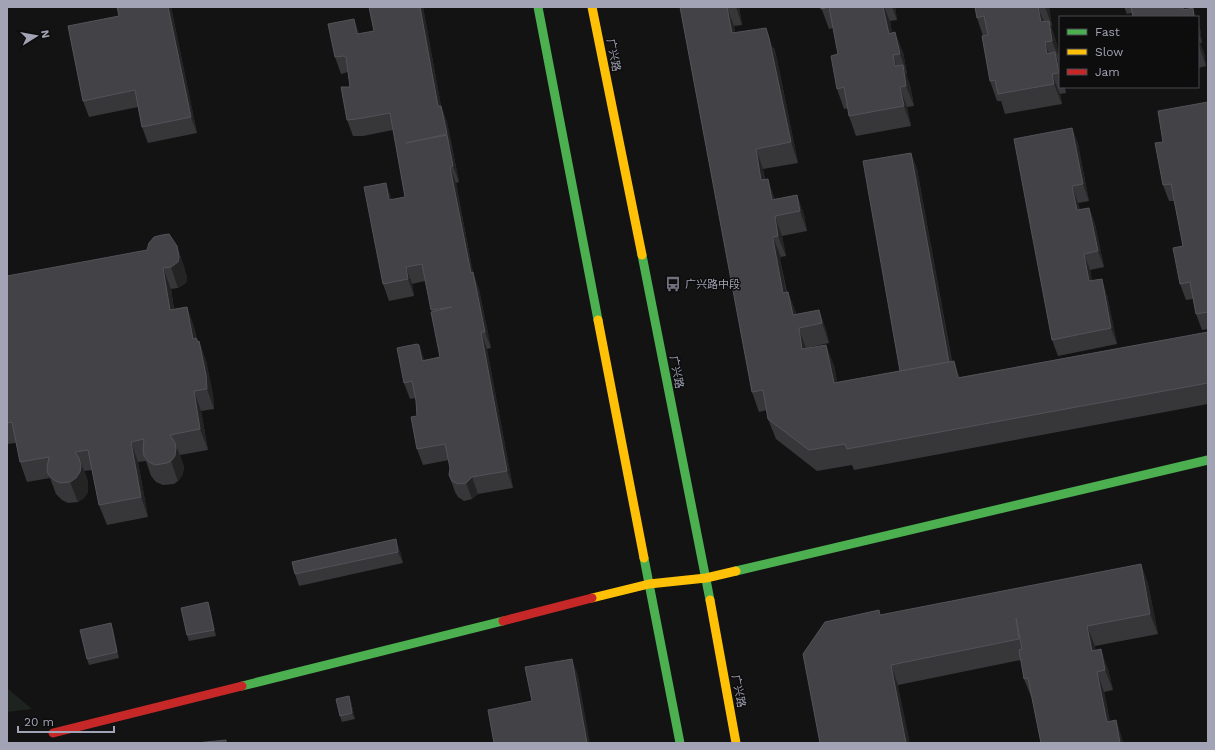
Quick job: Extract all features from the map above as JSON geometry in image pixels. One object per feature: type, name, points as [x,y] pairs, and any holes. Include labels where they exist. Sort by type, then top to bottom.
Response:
[{"type":"street","points":[[538,7],[680,743]]},
{"type":"street","name":"广兴路","points":[[592,7],[706,578],[736,743]]},
{"type":"street","points":[[53,733],[649,584],[706,578],[1208,460]]},
{"type":"shaded area","points":[[7,688],[32,709],[7,712]]},
{"type":"building","points":[[117,7],[168,7],[191,117],[142,127],[135,90],[83,101],[68,26],[119,16]]},
{"type":"building","points":[[369,7],[420,7],[438,106],[441,106],[447,134],[406,143],[447,135],[453,166],[450,167],[471,273],[473,272],[485,332],[481,332],[507,471],[472,477],[466,483],[458,484],[452,481],[449,475],[450,468],[445,444],[417,449],[411,417],[417,416],[416,401],[412,381],[404,383],[397,348],[417,344],[419,345],[422,361],[440,357],[431,312],[452,307],[431,310],[422,264],[406,267],[408,279],[383,284],[364,187],[386,183],[389,200],[405,197],[390,113],[347,120],[341,87],[350,87],[346,57],[335,57],[328,24],[354,19],[357,34],[374,31]]},
{"type":"building","points":[[680,7],[727,7],[732,33],[766,28],[791,142],[756,149],[761,180],[768,179],[772,200],[797,195],[800,211],[775,216],[778,236],[773,237],[773,239],[783,293],[788,292],[793,315],[819,310],[822,323],[799,328],[802,349],[826,345],[834,383],[954,361],[958,378],[1208,332],[1208,383],[847,449],[845,444],[809,450],[768,419],[763,390],[752,392]]},
{"type":"building","points":[[829,7],[883,7],[889,34],[895,32],[900,54],[893,55],[895,66],[903,65],[906,86],[900,87],[904,106],[849,116],[844,87],[837,89],[831,56],[838,54]]},
{"type":"building","points":[[975,7],[1038,7],[1041,22],[1049,21],[1052,41],[1045,42],[1047,54],[1055,52],[1059,73],[1052,74],[1054,84],[998,94],[995,80],[990,81],[982,36],[988,35],[984,16],[977,18]]},
{"type":"building","points":[[1131,7],[1183,7],[1183,10],[1193,8],[1194,16],[1133,16]]},
{"type":"building","points":[[1208,102],[1208,312],[1196,314],[1190,282],[1180,284],[1173,248],[1183,246],[1171,184],[1163,185],[1155,143],[1163,142],[1158,111]]},
{"type":"building","points":[[1072,128],[1083,184],[1072,186],[1077,210],[1089,208],[1098,251],[1084,254],[1089,281],[1102,279],[1111,328],[1052,340],[1014,139]]},
{"type":"building","points":[[911,153],[949,362],[900,371],[863,161]]},
{"type":"building","points":[[169,234],[177,246],[179,257],[178,262],[171,267],[163,268],[170,310],[187,307],[193,339],[196,338],[198,342],[199,341],[206,375],[207,389],[194,391],[200,429],[170,435],[176,448],[175,456],[167,463],[155,465],[149,462],[144,456],[144,439],[131,442],[141,497],[99,505],[88,450],[75,452],[79,458],[81,466],[80,472],[76,478],[70,482],[60,483],[48,474],[47,468],[49,457],[20,462],[12,422],[7,423],[7,276],[147,250],[149,243],[154,237]]},
{"type":"building","points":[[396,539],[398,552],[295,574],[292,562]]},
{"type":"building","points":[[1141,564],[1150,614],[1087,626],[1092,651],[1101,649],[1105,670],[1097,672],[1107,722],[1116,720],[1120,743],[1041,743],[1028,678],[1024,679],[1019,650],[1022,649],[1016,618],[1019,639],[891,665],[906,743],[820,743],[803,654],[825,622],[879,610],[880,615]]},
{"type":"building","points":[[208,602],[214,630],[187,635],[181,608]]},
{"type":"building","points":[[111,623],[117,652],[87,659],[80,630]]},
{"type":"building","points":[[572,659],[587,743],[494,743],[488,710],[532,701],[525,667]]},
{"type":"building","points":[[349,696],[352,713],[340,716],[336,699]]},
{"type":"building","points":[[226,740],[226,743],[196,743]]},
{"type":"traffic: fast","points":[[538,7],[598,320]]},
{"type":"traffic: fast","points":[[642,255],[710,600]]},
{"type":"traffic: fast","points":[[736,571],[1208,460]]},
{"type":"traffic: fast","points":[[644,558],[680,743]]},
{"type":"traffic: fast","points":[[242,686],[503,621]]},
{"type":"traffic: slow","points":[[592,7],[642,255]]},
{"type":"traffic: slow","points":[[598,320],[644,558]]},
{"type":"traffic: slow","points":[[592,598],[649,584],[706,578],[736,571]]},
{"type":"traffic: slow","points":[[710,600],[736,743]]},
{"type":"traffic: jam","points":[[503,621],[592,598]]},
{"type":"traffic: jam","points":[[53,733],[242,686]]},
{"type":"place","name":"广兴路中段","points":[[673,284]]}]
